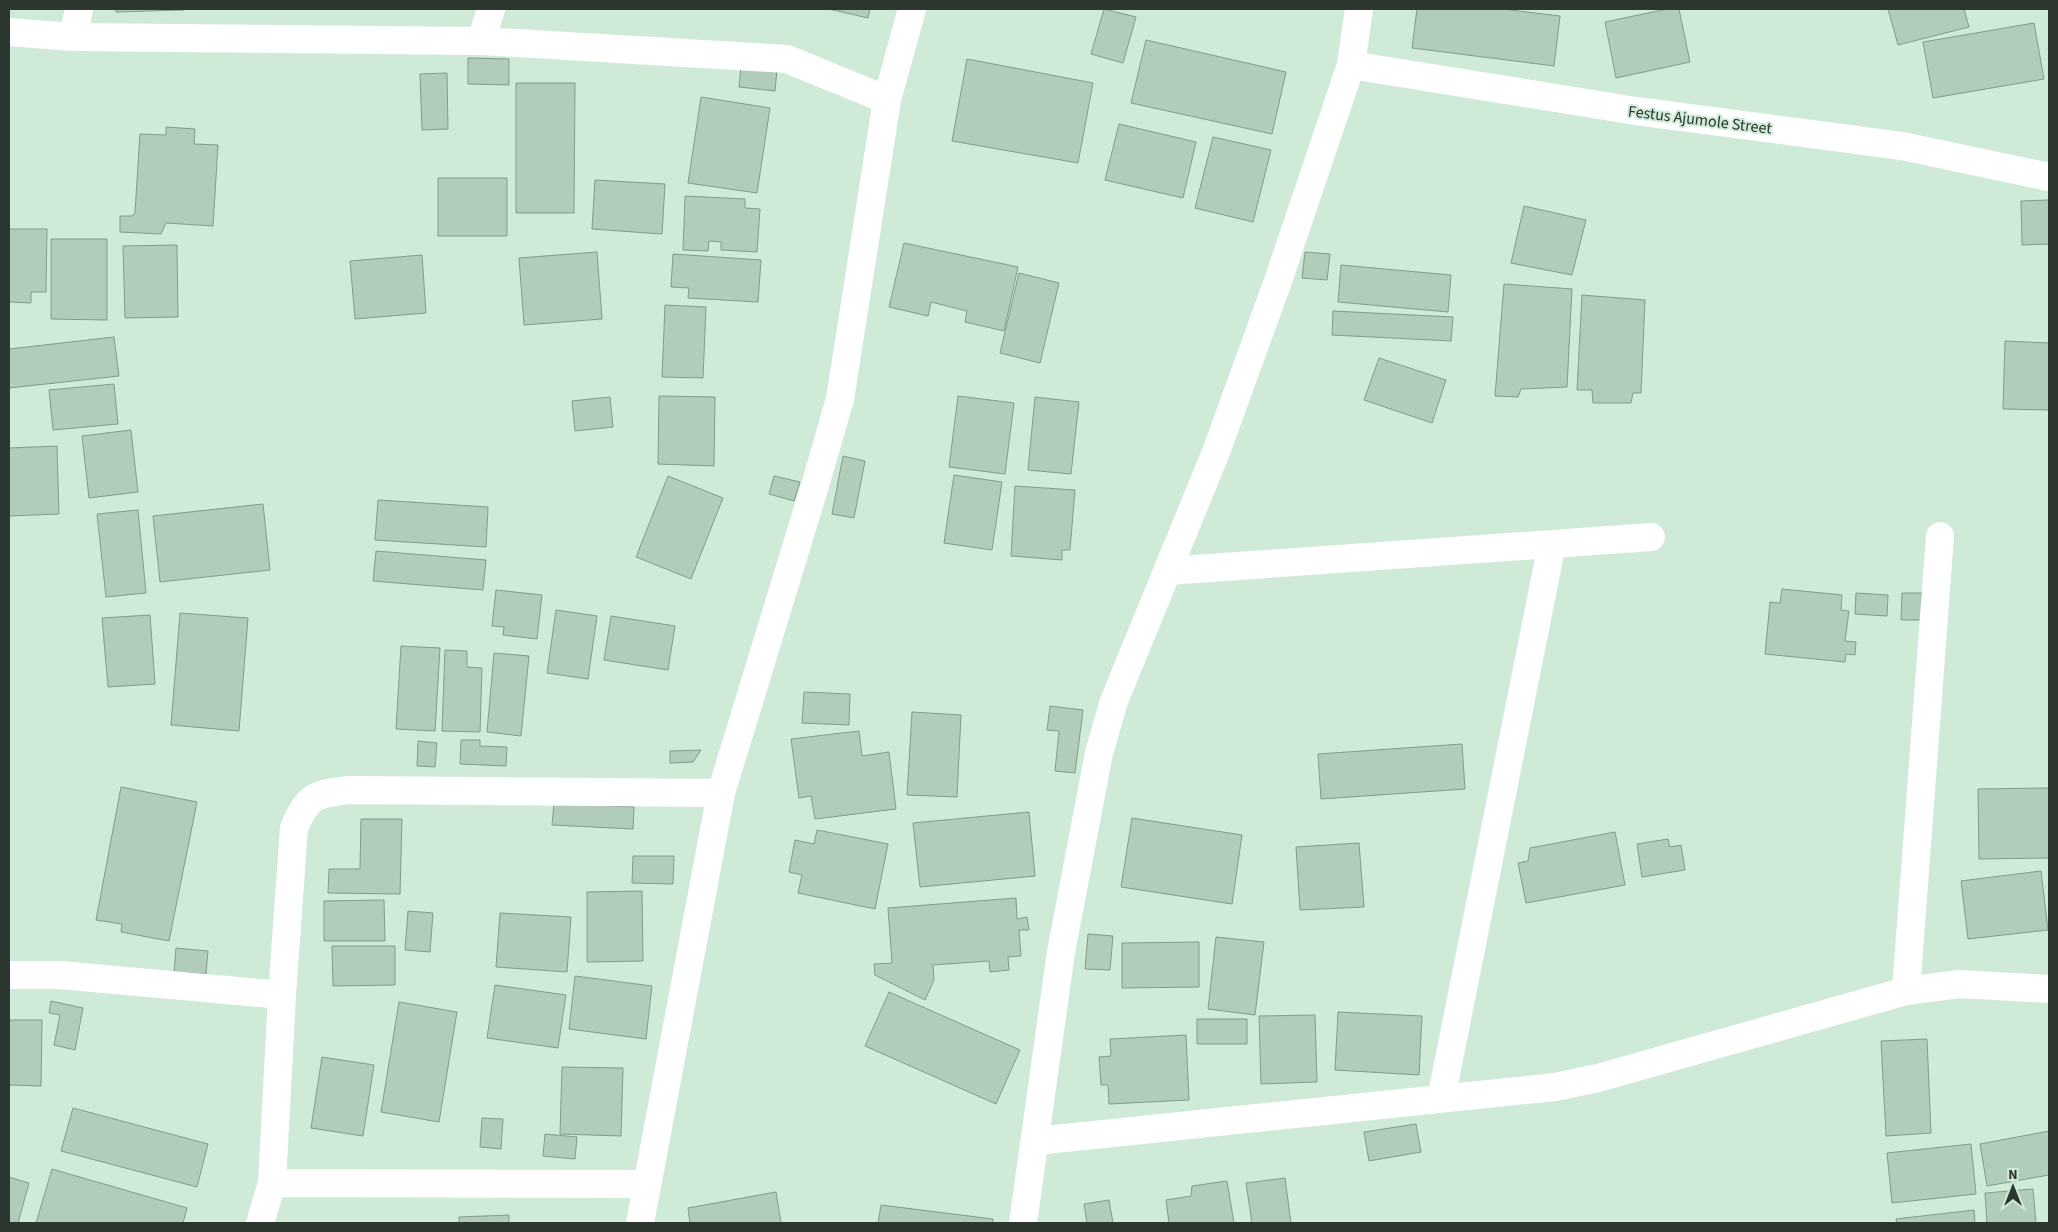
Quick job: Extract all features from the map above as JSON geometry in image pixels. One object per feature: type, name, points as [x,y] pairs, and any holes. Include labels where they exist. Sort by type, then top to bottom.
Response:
[{"type":"street","points":[[73,37],[79,9]]},
{"type":"street","points":[[481,41],[491,9]]},
{"type":"street","points":[[640,1223],[721,794],[818,480],[840,399],[887,100],[912,9]]},
{"type":"street","points":[[1023,1223],[1061,952],[1100,753],[1114,701],[1216,452],[1275,290],[1351,65],[1359,9]]},
{"type":"street","points":[[9,32],[73,37],[481,41],[787,59],[887,100]]},
{"type":"street","name":"Festus Ajumole Street","points":[[1351,65],[1636,111],[1902,146],[2049,177]]},
{"type":"street","points":[[1906,991],[1940,536]]},
{"type":"street","points":[[1167,571],[1651,537]]},
{"type":"street","points":[[1441,1099],[1552,544]]},
{"type":"street","points":[[260,1223],[272,1183],[282,995],[294,828],[302,808],[319,794],[349,790],[721,794]]},
{"type":"street","points":[[9,975],[60,975],[282,995]]},
{"type":"street","points":[[1036,1141],[1555,1087],[1598,1078],[1906,991],[1960,984],[2049,989]]},
{"type":"street","points":[[272,1183],[647,1184]]},
{"type":"building","points":[[116,9],[184,9],[184,10],[116,12]]},
{"type":"building","points":[[829,9],[870,9],[868,18]]},
{"type":"building","points":[[1104,9],[1136,17],[1123,63],[1091,54]]},
{"type":"building","points":[[1417,9],[1502,9],[1560,16],[1554,66],[1412,48]]},
{"type":"building","points":[[1667,9],[1679,9],[1690,62],[1616,78],[1605,22]]},
{"type":"building","points":[[1888,9],[1964,9],[1969,27],[1898,45]]},
{"type":"building","points":[[2034,23],[2044,79],[1933,98],[1923,42]]},
{"type":"building","points":[[1146,40],[1286,72],[1272,134],[1131,103]]},
{"type":"building","points":[[468,58],[509,59],[509,85],[468,84]]},
{"type":"building","points":[[967,59],[1093,83],[1078,163],[952,141]]},
{"type":"building","points":[[741,66],[777,70],[775,91],[739,87]]},
{"type":"building","points":[[447,73],[448,129],[422,130],[420,74]]},
{"type":"building","points":[[516,83],[575,83],[574,213],[516,213]]},
{"type":"building","points":[[701,97],[770,108],[757,193],[688,183]]},
{"type":"building","points":[[1119,124],[1196,142],[1183,198],[1105,180]]},
{"type":"building","points":[[166,127],[195,129],[194,144],[218,145],[213,226],[166,223],[161,234],[120,232],[120,216],[132,216],[135,212],[140,134],[166,135]]},
{"type":"building","points":[[1213,137],[1271,150],[1253,222],[1195,208]]},
{"type":"building","points":[[438,178],[507,178],[507,236],[438,236]]},
{"type":"building","points":[[595,180],[665,184],[662,234],[592,229]]},
{"type":"building","points":[[685,196],[745,199],[745,208],[760,209],[757,252],[721,250],[721,242],[709,241],[708,251],[683,250]]},
{"type":"building","points":[[2049,200],[2049,244],[2022,245],[2021,201]]},
{"type":"building","points":[[1524,206],[1586,220],[1572,275],[1511,263]]},
{"type":"building","points":[[9,229],[47,229],[46,292],[31,292],[31,303],[9,302]]},
{"type":"building","points":[[51,239],[107,239],[107,320],[51,319]]},
{"type":"building","points":[[904,243],[1018,267],[1004,331],[965,322],[967,311],[931,302],[928,316],[889,307]]},
{"type":"building","points":[[177,245],[178,317],[125,318],[123,246]]},
{"type":"building","points":[[597,252],[602,319],[524,325],[519,258]]},
{"type":"building","points":[[1305,252],[1330,254],[1327,280],[1302,278]]},
{"type":"building","points":[[673,254],[761,260],[758,302],[688,298],[689,288],[671,287]]},
{"type":"building","points":[[422,255],[426,313],[355,319],[350,261]]},
{"type":"building","points":[[1341,265],[1451,275],[1448,312],[1338,302]]},
{"type":"building","points":[[1019,273],[1059,283],[1040,363],[1000,353]]},
{"type":"building","points":[[1504,284],[1572,289],[1567,387],[1521,389],[1518,397],[1495,396]]},
{"type":"building","points":[[1582,295],[1645,300],[1641,393],[1633,393],[1631,403],[1593,403],[1592,390],[1577,390]]},
{"type":"building","points":[[665,305],[706,307],[703,378],[662,377]]},
{"type":"building","points":[[1333,311],[1453,317],[1451,341],[1332,335]]},
{"type":"building","points":[[114,337],[119,376],[9,388],[9,349]]},
{"type":"building","points":[[2005,341],[2049,343],[2049,410],[2003,409]]},
{"type":"building","points":[[1379,358],[1446,380],[1432,423],[1364,400]]},
{"type":"building","points":[[114,384],[118,424],[53,430],[49,390]]},
{"type":"building","points":[[659,396],[715,397],[714,466],[658,464]]},
{"type":"building","points":[[958,396],[1014,403],[1005,474],[949,467]]},
{"type":"building","points":[[610,397],[613,427],[575,431],[572,401]]},
{"type":"building","points":[[1035,397],[1079,402],[1071,474],[1028,470]]},
{"type":"building","points":[[131,430],[138,492],[89,498],[82,436]]},
{"type":"building","points":[[57,446],[59,514],[9,516],[9,448]]},
{"type":"building","points":[[843,456],[865,461],[854,518],[832,514]]},
{"type":"building","points":[[954,475],[1002,482],[992,550],[944,543]]},
{"type":"building","points":[[668,476],[723,498],[691,579],[636,557]]},
{"type":"building","points":[[774,476],[800,482],[794,501],[769,494]]},
{"type":"building","points":[[1015,486],[1075,490],[1070,550],[1062,550],[1062,560],[1011,556]]},
{"type":"building","points":[[378,500],[488,507],[486,547],[375,540]]},
{"type":"building","points":[[263,504],[270,570],[160,582],[153,516]]},
{"type":"building","points":[[138,510],[146,593],[106,597],[97,514]]},
{"type":"building","points":[[376,551],[486,560],[483,590],[373,581]]},
{"type":"building","points":[[1782,589],[1842,595],[1841,610],[1849,611],[1845,641],[1856,642],[1855,655],[1846,654],[1845,662],[1765,654],[1770,602],[1780,603]]},
{"type":"building","points":[[496,590],[542,595],[537,639],[503,635],[504,627],[492,626]]},
{"type":"building","points":[[1856,593],[1888,595],[1887,616],[1855,614]]},
{"type":"building","points":[[1902,593],[1922,593],[1921,620],[1901,620]]},
{"type":"building","points":[[556,610],[597,616],[588,679],[547,673]]},
{"type":"building","points":[[180,613],[248,618],[239,731],[171,725]]},
{"type":"building","points":[[150,615],[155,684],[108,687],[102,618]]},
{"type":"building","points":[[611,616],[675,626],[668,670],[604,660]]},
{"type":"building","points":[[401,646],[440,648],[435,731],[396,729]]},
{"type":"building","points":[[445,650],[467,651],[467,667],[482,668],[480,732],[442,731]]},
{"type":"building","points":[[494,653],[529,656],[521,736],[487,732]]},
{"type":"building","points":[[804,692],[850,694],[849,725],[802,723]]},
{"type":"building","points":[[1050,706],[1083,710],[1075,773],[1055,771],[1059,731],[1047,730]]},
{"type":"building","points":[[912,712],[961,715],[957,797],[907,795]]},
{"type":"building","points":[[859,731],[862,756],[889,752],[896,809],[815,819],[811,796],[799,798],[791,739]]},
{"type":"building","points":[[461,740],[480,740],[480,746],[507,747],[506,766],[460,764]]},
{"type":"building","points":[[418,741],[437,743],[435,767],[417,766]]},
{"type":"building","points":[[1462,744],[1465,789],[1321,799],[1318,754]]},
{"type":"building","points":[[701,750],[693,762],[670,763],[670,751]]},
{"type":"building","points":[[121,787],[197,802],[169,941],[121,932],[122,924],[96,920]]},
{"type":"building","points":[[2049,788],[2049,858],[1979,859],[1978,789]]},
{"type":"building","points":[[554,803],[634,807],[633,829],[552,825]]},
{"type":"building","points":[[1029,812],[1035,876],[920,887],[913,823]]},
{"type":"building","points":[[1132,818],[1242,835],[1232,904],[1121,887]]},
{"type":"building","points":[[361,819],[402,819],[400,894],[328,893],[329,869],[360,869]]},
{"type":"building","points":[[817,830],[888,844],[875,909],[798,893],[802,875],[789,872],[795,840],[814,844]]},
{"type":"building","points":[[1615,832],[1625,885],[1526,903],[1518,863],[1528,861],[1530,848]]},
{"type":"building","points":[[1668,839],[1670,847],[1681,845],[1685,870],[1642,877],[1637,844]]},
{"type":"building","points":[[1359,843],[1364,907],[1300,910],[1296,847]]},
{"type":"building","points":[[633,856],[674,856],[673,884],[632,883]]},
{"type":"building","points":[[2041,871],[2048,930],[1968,939],[1961,881]]},
{"type":"building","points":[[642,891],[643,961],[587,962],[587,892]]},
{"type":"building","points":[[1016,898],[1017,919],[1027,917],[1029,930],[1019,930],[1021,956],[1008,957],[1009,970],[990,972],[989,961],[933,965],[934,980],[925,1000],[875,975],[874,964],[892,963],[888,908]]},
{"type":"building","points":[[384,900],[385,941],[324,941],[324,901]]},
{"type":"building","points":[[408,911],[433,913],[430,952],[405,950]]},
{"type":"building","points":[[500,913],[571,917],[567,972],[496,967]]},
{"type":"building","points":[[1088,934],[1113,936],[1110,970],[1085,969]]},
{"type":"building","points":[[1216,937],[1264,942],[1255,1015],[1208,1009]]},
{"type":"building","points":[[1199,942],[1199,987],[1122,988],[1122,943]]},
{"type":"building","points":[[332,946],[395,946],[395,985],[333,986]]},
{"type":"building","points":[[176,948],[208,951],[206,974],[174,972]]},
{"type":"building","points":[[575,976],[652,986],[646,1039],[569,1029]]},
{"type":"building","points":[[495,985],[566,995],[558,1048],[487,1038]]},
{"type":"building","points":[[889,992],[1020,1050],[996,1104],[865,1046]]},
{"type":"building","points":[[51,1001],[83,1008],[75,1050],[54,1045],[60,1015],[49,1013]]},
{"type":"building","points":[[399,1002],[457,1012],[439,1122],[381,1112]]},
{"type":"building","points":[[1338,1012],[1422,1016],[1419,1075],[1335,1070]]},
{"type":"building","points":[[1315,1015],[1317,1082],[1261,1084],[1259,1016]]},
{"type":"building","points":[[1197,1019],[1247,1019],[1247,1044],[1197,1044]]},
{"type":"building","points":[[9,1020],[42,1020],[41,1086],[9,1085]]},
{"type":"building","points":[[1186,1035],[1189,1100],[1109,1104],[1108,1085],[1101,1085],[1099,1057],[1111,1056],[1110,1039]]},
{"type":"building","points":[[1927,1039],[1931,1133],[1886,1136],[1881,1041]]},
{"type":"building","points":[[322,1057],[374,1065],[363,1136],[311,1128]]},
{"type":"building","points":[[562,1067],[623,1068],[621,1136],[560,1134]]},
{"type":"building","points":[[73,1108],[208,1144],[197,1187],[61,1151]]},
{"type":"building","points":[[482,1118],[503,1119],[501,1149],[480,1147]]},
{"type":"building","points":[[1416,1124],[1421,1152],[1369,1161],[1364,1132]]},
{"type":"building","points":[[2049,1131],[2049,1175],[1987,1186],[1980,1144]]},
{"type":"building","points":[[545,1134],[577,1137],[575,1159],[543,1156]]},
{"type":"building","points":[[1971,1144],[1976,1194],[1892,1203],[1887,1153]]},
{"type":"building","points":[[52,1169],[187,1208],[183,1223],[36,1223]]},
{"type":"building","points":[[9,1177],[29,1183],[18,1223],[9,1223]]},
{"type":"building","points":[[1285,1178],[1291,1223],[1252,1223],[1246,1183]]},
{"type":"building","points":[[1227,1181],[1234,1223],[1169,1223],[1166,1200],[1191,1196],[1192,1186]]},
{"type":"building","points":[[2033,1189],[2036,1223],[1987,1223],[1985,1193]]},
{"type":"building","points":[[776,1192],[781,1223],[690,1223],[688,1208]]},
{"type":"building","points":[[1109,1200],[1113,1223],[1087,1223],[1084,1204]]},
{"type":"building","points":[[881,1205],[993,1219],[993,1223],[878,1223]]},
{"type":"building","points":[[1974,1210],[1975,1223],[1897,1223],[1896,1219]]},
{"type":"building","points":[[509,1215],[509,1223],[459,1223],[459,1217]]}]
